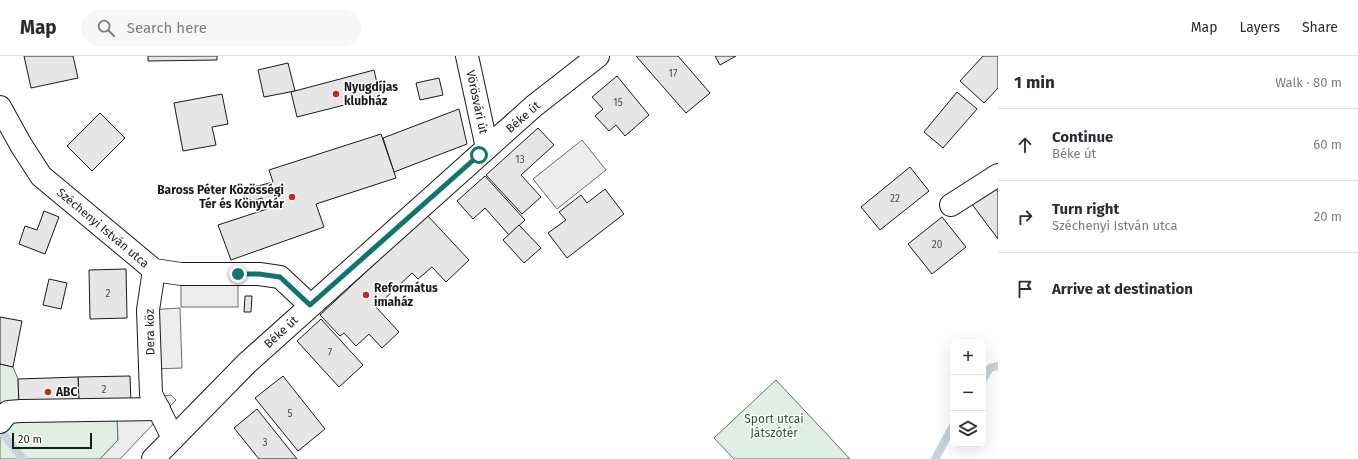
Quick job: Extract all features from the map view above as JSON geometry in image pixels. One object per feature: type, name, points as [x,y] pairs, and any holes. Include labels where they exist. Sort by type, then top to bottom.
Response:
[{"type":"street","name":"Vörösvári út","points":[[466,56],[487,148]]},
{"type":"street","name":"Béke út","points":[[153,459],[247,363],[310,305],[534,106],[598,56]]},
{"type":"street","name":"Széchenyi István utca","points":[[0,106],[21,145],[41,176],[154,270],[181,274],[259,274],[280,277],[310,305]]},
{"type":"street","points":[[951,205],[998,175]]},
{"type":"street","name":"Dera köz","points":[[154,270],[148,310],[155,401]]},
{"type":"street","points":[[1,420],[8,412],[155,401],[173,438]]},
{"type":"green space","points":[[0,364],[13,367],[18,379],[19,406],[0,414]]},
{"type":"green space","name":"Sport utcai Játszótér","points":[[776,380],[850,459],[734,459],[714,438]]},
{"type":"green space","points":[[117,415],[118,440],[100,459],[0,459],[0,428],[5,421]]},
{"type":"shaded area","points":[[582,140],[606,170],[557,209],[533,179]]},
{"type":"shaded area","points":[[181,274],[238,274],[238,307],[181,307]]},
{"type":"shaded area","points":[[180,308],[182,368],[151,369],[148,310]]},
{"type":"shaded area","points":[[171,395],[176,400],[120,459],[100,459],[118,440],[117,415],[154,398]]},
{"type":"building","points":[[24,56],[73,56],[78,78],[31,88]]},
{"type":"building","points":[[148,56],[217,56],[217,60],[148,61]]},
{"type":"building","points":[[636,56],[678,56],[710,93],[686,113]]},
{"type":"building","points":[[715,56],[736,56],[720,65]]},
{"type":"building","points":[[983,56],[998,56],[998,88],[984,103],[960,81]]},
{"type":"building","points":[[288,63],[295,91],[264,97],[258,70]]},
{"type":"building","name":"Nyugdíjas klubház","points":[[374,70],[380,96],[297,117],[291,92]]},
{"type":"building","points":[[617,76],[649,115],[625,136],[616,125],[609,131],[595,116],[603,109],[592,97]]},
{"type":"building","points":[[439,78],[443,95],[420,100],[416,83]]},
{"type":"building","points":[[957,92],[977,109],[943,148],[924,132]]},
{"type":"building","points":[[222,94],[228,124],[212,127],[216,145],[183,151],[174,103]]},
{"type":"building","points":[[459,109],[467,144],[394,172],[383,138]]},
{"type":"building","points":[[100,113],[125,138],[92,171],[67,146]]},
{"type":"building","points":[[538,128],[554,145],[521,175],[541,197],[522,214],[486,175]]},
{"type":"building","name":"Baross Péter Közösségi Tér és Könyvtár","points":[[381,134],[396,178],[316,204],[324,227],[231,260],[218,225],[267,209],[262,198],[253,201],[244,196],[248,186],[258,186],[273,182],[269,170]]},
{"type":"building","points":[[910,167],[929,191],[880,230],[861,207]]},
{"type":"building","points":[[485,176],[525,220],[509,235],[485,208],[473,219],[457,201]]},
{"type":"building","points":[[994,186],[998,192],[998,239],[971,203]]},
{"type":"building","points":[[605,189],[624,214],[567,258],[548,233],[566,220],[559,212],[581,195],[587,203]]},
{"type":"building","points":[[44,211],[59,217],[45,254],[19,244],[25,226],[37,230]]},
{"type":"building","name":"Református imaház","points":[[427,215],[469,260],[446,282],[432,267],[418,279],[412,273],[376,307],[399,332],[382,348],[369,334],[356,346],[344,333],[340,336],[320,315]]},
{"type":"building","points":[[942,217],[966,247],[932,274],[908,244]]},
{"type":"building","points":[[519,225],[541,248],[524,263],[503,240]]},
{"type":"building","points":[[126,269],[127,318],[90,319],[89,270]]},
{"type":"building","points":[[49,279],[67,283],[61,309],[43,305]]},
{"type":"building","points":[[245,296],[252,296],[251,312],[244,312]]},
{"type":"building","points":[[0,317],[22,321],[13,367],[0,364]]},
{"type":"building","points":[[321,319],[363,365],[339,387],[297,341]]},
{"type":"building","points":[[130,376],[131,403],[79,404],[78,377]]},
{"type":"building","points":[[283,376],[325,429],[298,451],[255,398]]},
{"type":"building","name":"ABC","points":[[78,377],[79,404],[19,406],[18,379]]},
{"type":"building","points":[[257,409],[297,459],[259,459],[234,428]]},
{"type":"waterway","points":[[986,375],[990,368],[998,366]]},
{"type":"waterway","points":[[0,430],[23,459]]},
{"type":"waterway","points":[[935,459],[950,432]]},
{"type":"place","name":"Nyugdíjas klubház","points":[[336,94]]},
{"type":"place","name":"Baross Péter Közösségi Tér és Könyvtár","points":[[292,197]]},
{"type":"place","name":"Református imaház","points":[[366,295]]},
{"type":"place","name":"ABC","points":[[48,392]]},
{"type":"route","points":[[238,274],[259,274],[280,277],[300,293],[310,305],[479,155]]}]
